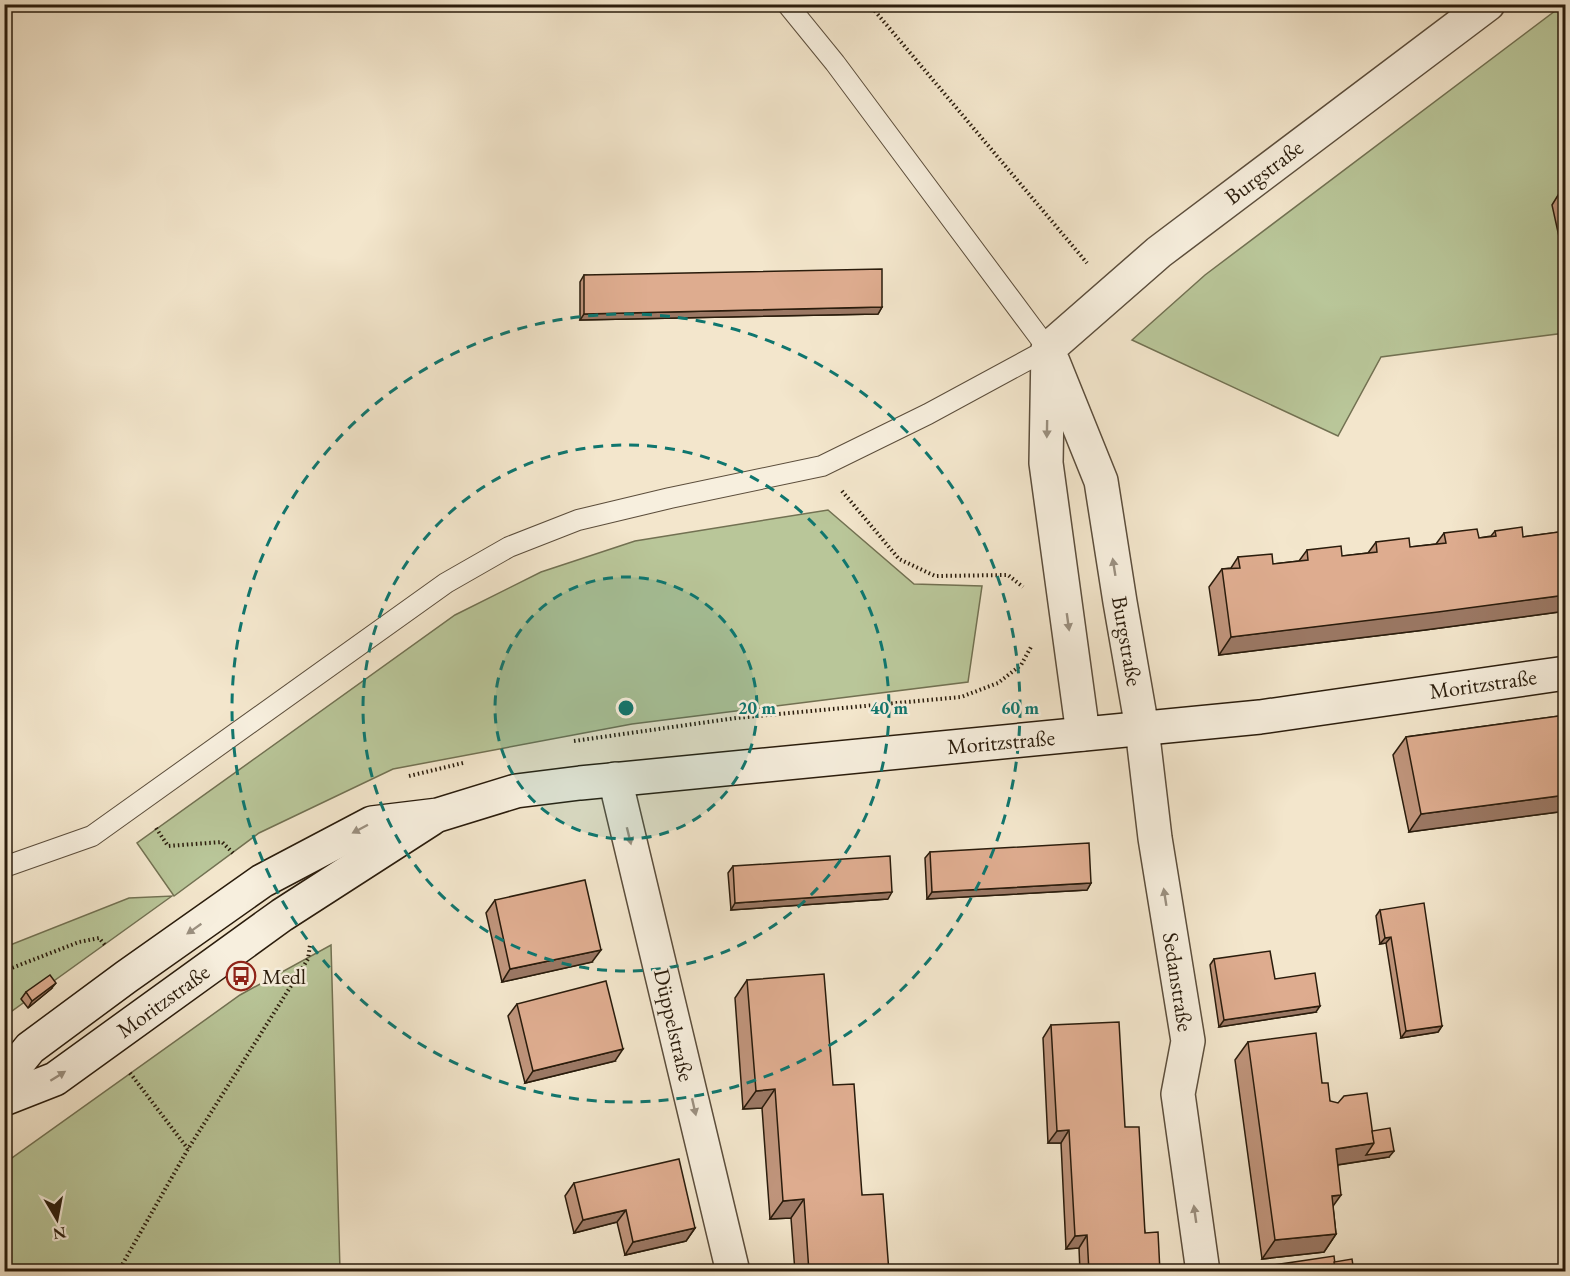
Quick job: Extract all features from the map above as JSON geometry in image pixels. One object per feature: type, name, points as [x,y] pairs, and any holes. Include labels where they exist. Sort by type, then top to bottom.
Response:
[{"type":"street","name":"Burgstraße","points":[[1142,728],[1101,481],[1048,349],[1159,252],[1488,4]]},
{"type":"street","points":[[1048,349],[1046,463],[1083,734]]},
{"type":"street","name":"Moritzstraße","points":[[4,1080],[30,1048],[262,881],[372,823],[438,815],[516,791],[615,779],[1260,717],[1566,673]]},
{"type":"street","name":"Sedanstraße","points":[[1142,728],[1155,838],[1188,1041],[1178,1094],[1203,1272]]},
{"type":"street","name":"Düppelstraße","points":[[615,779],[733,1272]]},
{"type":"street","name":"Moritzstraße","points":[[4,1099],[55,1079],[282,915],[438,815]]},
{"type":"lane","points":[[4,867],[92,836],[446,583],[509,547],[578,520],[822,466],[928,414],[1048,349],[835,63],[787,4]]},
{"type":"path","points":[[869,4],[1112,293]]},
{"type":"path","points":[[822,466],[899,559],[935,576],[1008,575],[1030,593],[1040,613],[1066,611]]},
{"type":"path","points":[[168,846],[222,842]]},
{"type":"path","points":[[118,1272],[188,1149],[308,960],[315,894]]},
{"type":"path","points":[[4,971],[79,942],[99,938],[126,977]]},
{"type":"path","points":[[106,1042],[188,1149]]},
{"type":"green space","points":[[1565,5],[1565,333],[1381,357],[1338,436],[1132,340],[1205,275]]},
{"type":"green space","points":[[828,510],[914,584],[982,586],[968,682],[632,724],[393,769],[259,833],[174,896],[137,843],[455,615],[541,572],[635,541]]},
{"type":"green space","points":[[172,896],[5,1016],[5,947],[129,898]]},
{"type":"green space","points":[[331,945],[340,1271],[5,1271],[5,1163],[240,995]]},
{"type":"building","points":[[1566,191],[1566,215],[1560,192]]},
{"type":"building","points":[[882,269],[882,307],[584,314],[584,275]]},
{"type":"building","points":[[1522,527],[1523,537],[1566,531],[1566,595],[1231,637],[1222,569],[1240,568],[1238,557],[1272,554],[1273,564],[1308,560],[1307,550],[1341,546],[1342,556],[1377,552],[1376,542],[1409,538],[1410,547],[1446,543],[1444,533],[1477,529],[1479,538],[1496,536],[1495,531]]},
{"type":"building","points":[[1566,715],[1566,795],[1421,814],[1406,737]]},
{"type":"building","points":[[1089,843],[1091,883],[932,892],[930,852]]},
{"type":"building","points":[[890,856],[892,892],[735,903],[733,866]]},
{"type":"building","points":[[585,880],[601,950],[510,969],[495,900]]},
{"type":"building","points":[[1424,903],[1442,1026],[1406,1031],[1391,937],[1385,938],[1380,910]]},
{"type":"building","points":[[1270,951],[1275,979],[1315,973],[1320,1006],[1224,1020],[1214,959]]},
{"type":"building","points":[[824,974],[833,1085],[854,1084],[862,1195],[883,1194],[889,1272],[809,1272],[804,1199],[783,1201],[775,1089],[756,1091],[747,980]]},
{"type":"building","points":[[50,975],[56,983],[32,1001],[26,992]]},
{"type":"building","points":[[606,981],[623,1049],[533,1071],[517,1004]]},
{"type":"building","points":[[1119,1022],[1125,1127],[1139,1127],[1145,1233],[1158,1232],[1160,1272],[1089,1272],[1087,1235],[1075,1236],[1069,1130],[1057,1131],[1051,1025]]},
{"type":"building","points":[[1316,1033],[1322,1083],[1328,1083],[1330,1101],[1338,1103],[1344,1096],[1367,1093],[1374,1143],[1336,1149],[1341,1195],[1332,1196],[1336,1234],[1275,1240],[1248,1042]]},
{"type":"building","points":[[1390,1128],[1394,1151],[1366,1155],[1374,1143],[1372,1131]]},
{"type":"building","points":[[679,1159],[695,1228],[633,1242],[626,1210],[583,1220],[574,1183]]},
{"type":"building","points":[[1334,1256],[1336,1272],[1275,1272],[1274,1265]]},
{"type":"building","points":[[1352,1259],[1354,1272],[1336,1272],[1334,1262]]},
{"type":"place","name":"Medl","points":[[241,976]]}]
